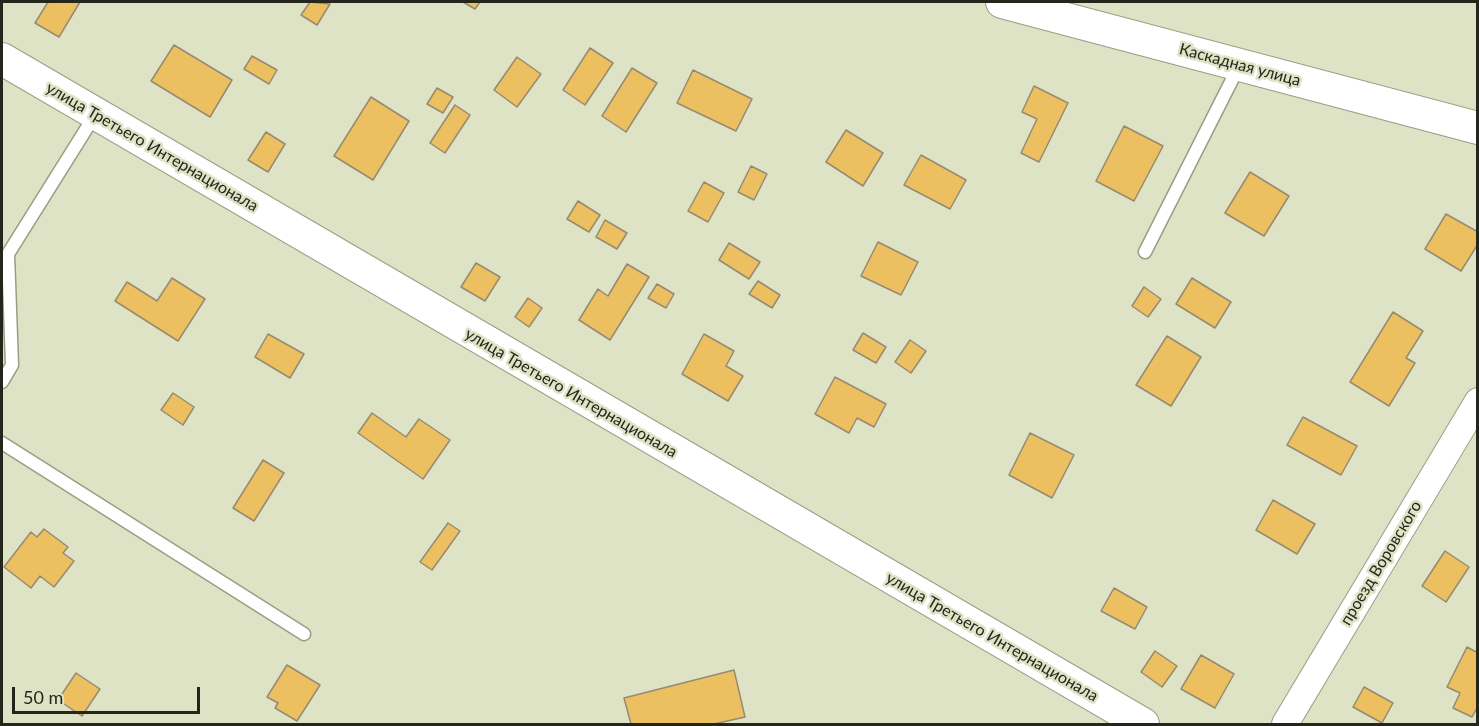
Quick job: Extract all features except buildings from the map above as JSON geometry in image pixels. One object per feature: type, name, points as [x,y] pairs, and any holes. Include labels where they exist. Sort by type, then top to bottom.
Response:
[{"type":"street","name":"Каскадная улица","points":[[1002,2],[1478,128]]},
{"type":"street","name":"улица Третьего Интернационала","points":[[2,59],[1143,724]]},
{"type":"street","name":"проезд Воровского","points":[[1285,724],[1478,401]]},
{"type":"lane","points":[[1145,252],[1240,65]]},
{"type":"lane","points":[[2,382],[12,365],[8,254],[96,114]]},
{"type":"lane","points":[[2,443],[304,634]]}]
